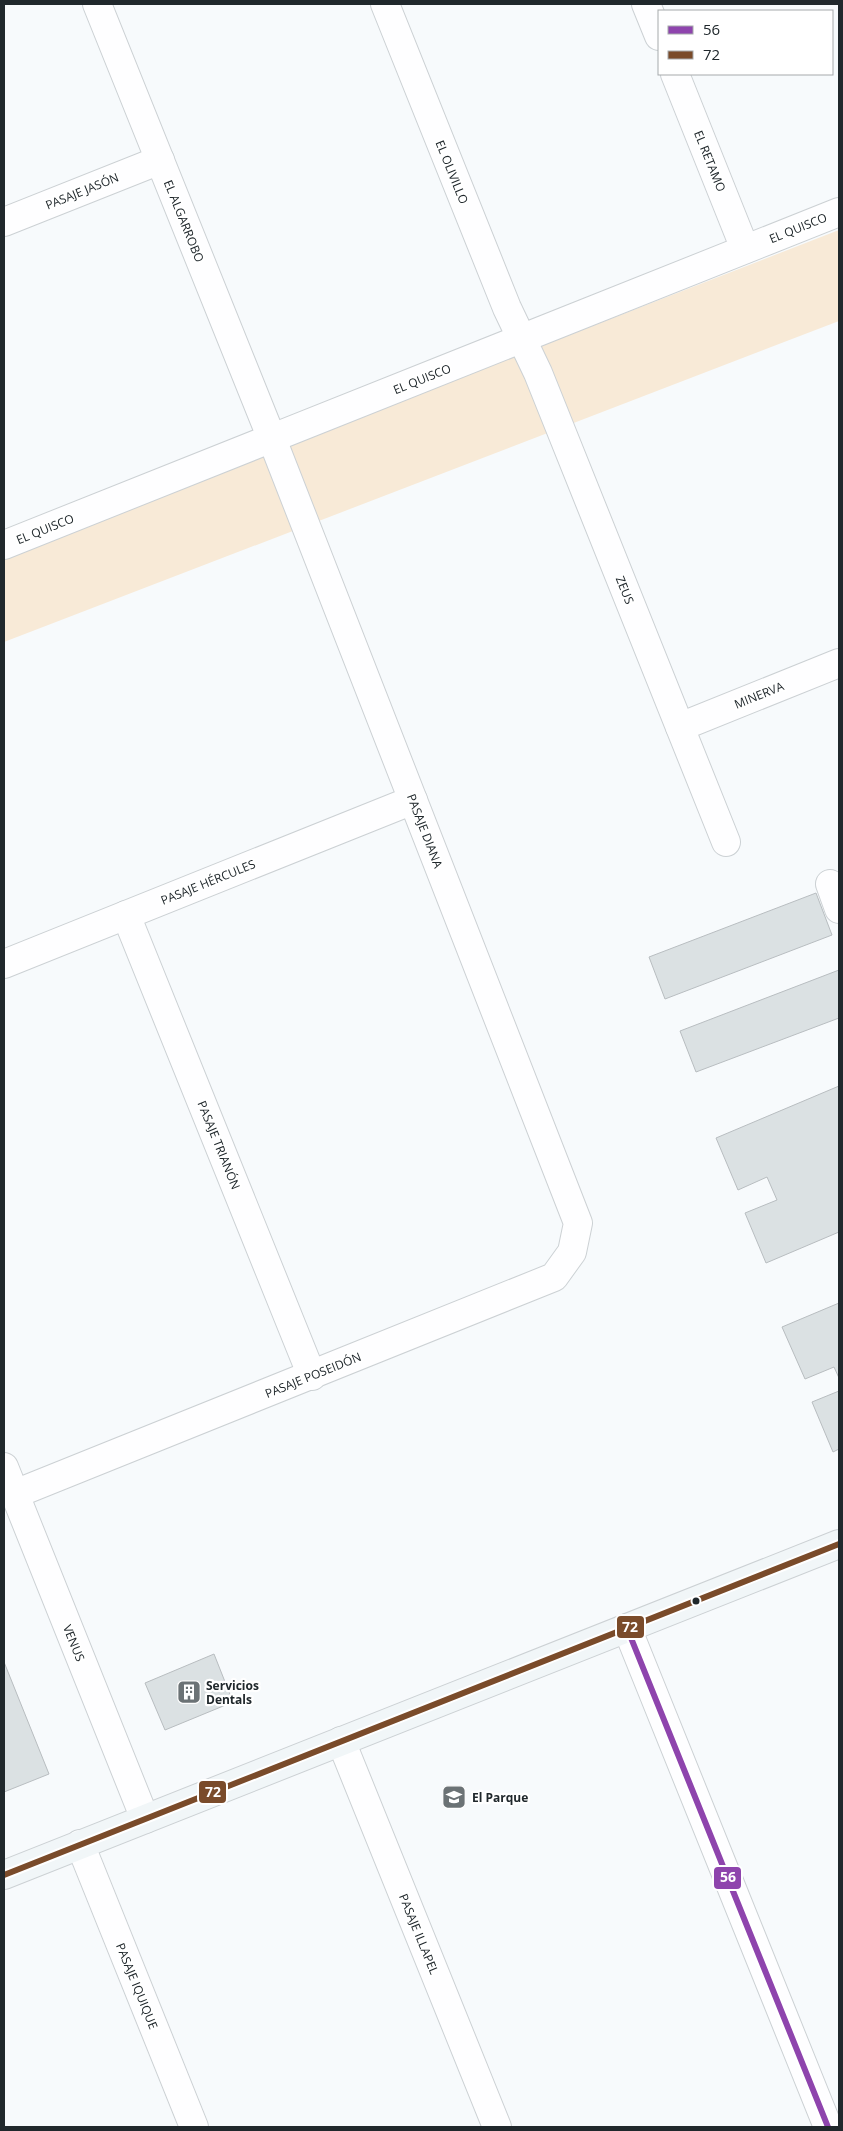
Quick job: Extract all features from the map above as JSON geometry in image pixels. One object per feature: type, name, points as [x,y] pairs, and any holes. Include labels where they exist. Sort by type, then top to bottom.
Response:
[{"type":"main road","points":[[4,1874],[839,1544]]},
{"type":"street","name":"EL ALGARROBO","points":[[97,4],[272,439]]},
{"type":"street","name":"EL OLIVILLO","points":[[385,4],[507,308],[522,339]]},
{"type":"street","points":[[646,4],[658,34]]},
{"type":"street","name":"EL RETAMO","points":[[675,75],[746,249]]},
{"type":"street","name":"PASAJE JASÓN","points":[[4,222],[160,160]]},
{"type":"street","name":"EL QUISCO","points":[[4,545],[839,212]]},
{"type":"street","name":"ZEUS","points":[[522,339],[545,391],[726,842]]},
{"type":"street","name":"PASAJE DIANA","points":[[272,439],[578,1222]]},
{"type":"street","name":"MINERVA","points":[[680,727],[839,663]]},
{"type":"street","name":"PASAJE HÉRCULES","points":[[4,964],[413,800]]},
{"type":"street","name":"PASAJE TRIANÓN","points":[[126,915],[312,1376]]},
{"type":"street","name":"PASAJE POSEIDÓN","points":[[14,1494],[312,1376],[554,1277],[572,1252],[578,1222]]},
{"type":"street","name":"VENUS","points":[[4,1467],[145,1819]]},
{"type":"street","points":[[628,1628],[828,2127]]},
{"type":"street","name":"PASAJE ILLAPEL","points":[[341,1741],[496,2127]]},
{"type":"street","name":"PASAJE IQUIQUE","points":[[80,1844],[194,2127]]},
{"type":"shaded area","points":[[839,230],[839,321],[4,642],[4,555]]},
{"type":"building","points":[[816,893],[832,935],[665,999],[649,957]]},
{"type":"building","points":[[839,970],[839,1018],[696,1072],[680,1031]]},
{"type":"building","points":[[839,1086],[839,1232],[766,1263],[745,1213],[777,1200],[767,1177],[738,1190],[716,1138]]},
{"type":"building","points":[[839,1303],[839,1378],[834,1367],[805,1379],[782,1327]]},
{"type":"building","points":[[839,1391],[839,1449],[833,1452],[812,1402]]},
{"type":"building","name":"Servicios Dentals","points":[[214,1654],[233,1702],[165,1730],[145,1683]]},
{"type":"building","points":[[4,1662],[49,1774],[4,1792]]},
{"type":"transit line","name":"72","points":[[4,1875],[839,1544]]},
{"type":"transit line","name":"56","points":[[627,1628],[828,2127]]},
{"type":"place","name":"Servicios Dentals","points":[[189,1692]]},
{"type":"place","name":"El Parque","points":[[454,1797]]}]
